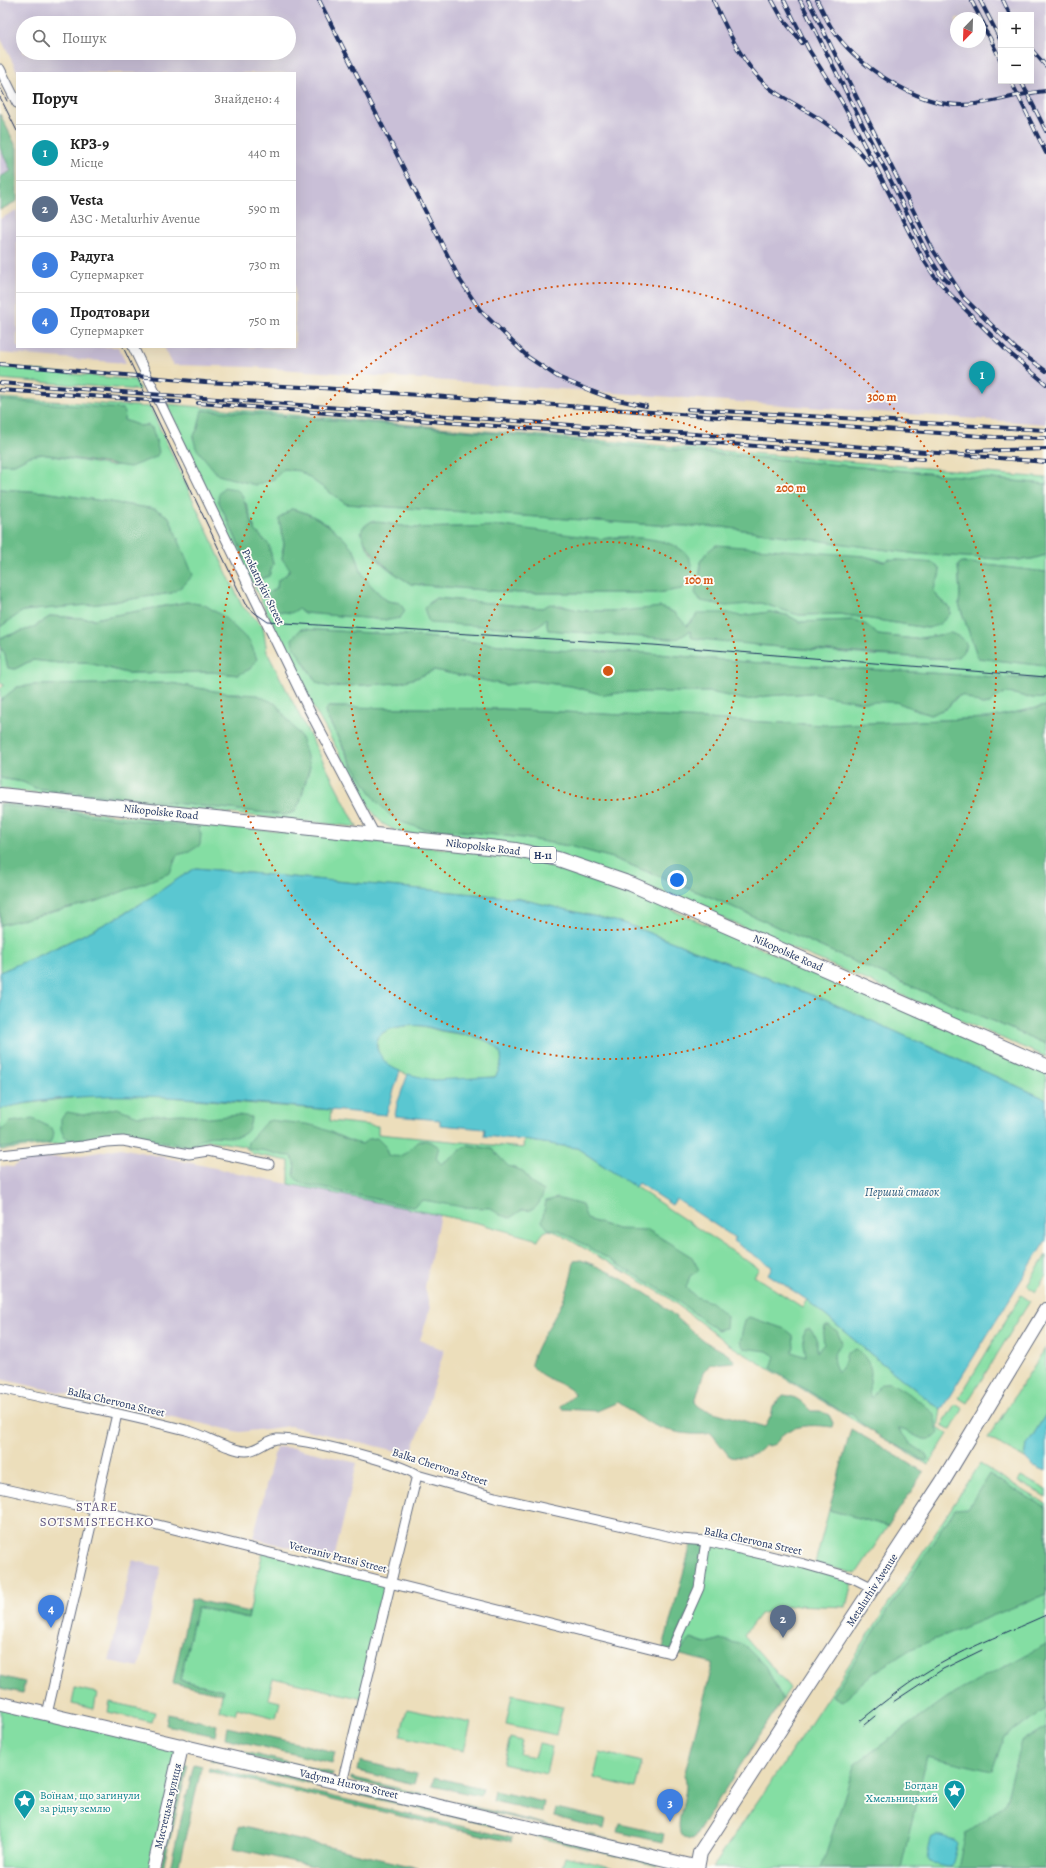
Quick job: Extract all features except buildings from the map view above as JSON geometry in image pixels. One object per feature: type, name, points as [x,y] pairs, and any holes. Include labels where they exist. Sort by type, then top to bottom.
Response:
[{"type":"main road","name":"Nikopolske Road","points":[[0,795],[516,850],[558,859],[631,884],[1046,1066]]},
{"type":"main road","name":"Metalurhiv Avenue","points":[[697,1868],[700,1853],[943,1481],[1046,1310]]},
{"type":"street","points":[[0,69],[16,101]]},
{"type":"street","name":"Prokatnykiv Street","points":[[133,348],[308,708],[376,835]]},
{"type":"street","points":[[0,1155],[123,1141],[189,1154],[208,1152],[269,1164]]},
{"type":"street","name":"Balka Chervona Street","points":[[0,1388],[187,1430],[246,1451],[258,1448],[275,1439],[296,1441],[407,1468],[417,1474],[495,1497],[680,1539],[706,1541],[804,1564],[853,1578],[873,1588]]},
{"type":"street","points":[[47,1714],[117,1414]]},
{"type":"street","points":[[342,1783],[417,1474]]},
{"type":"street","name":"Veteraniv Pratsi Street","points":[[0,1488],[94,1509],[391,1582],[670,1653],[699,1588],[706,1541]]},
{"type":"street","name":"Vadyma Hurova Street","points":[[0,1703],[697,1868]]},
{"type":"street","name":"Мистецька вулиця","points":[[154,1868],[182,1745]]},
{"type":"shaded area","points":[[0,0],[1046,0],[1046,424],[253,367],[173,365],[164,348],[296,348],[296,72],[18,72],[0,37]]},
{"type":"shaded area","points":[[0,148],[11,171],[0,177]]},
{"type":"shaded area","points":[[16,211],[16,348],[118,348],[126,363],[0,353],[0,219]]},
{"type":"shaded area","points":[[121,1148],[289,1184],[440,1214],[425,1287],[430,1309],[420,1340],[444,1350],[420,1431],[410,1454],[290,1426],[240,1432],[0,1379],[0,1166],[13,1167],[26,1158],[71,1157]]},
{"type":"shaded area","points":[[276,1447],[295,1448],[357,1463],[334,1559],[253,1538]]},
{"type":"shaded area","points":[[132,1560],[161,1567],[139,1667],[109,1661]]},
{"type":"green space","points":[[0,114],[16,146],[16,202],[0,210],[0,177],[11,171],[0,148]]},
{"type":"green space","points":[[0,367],[135,380],[140,390],[0,379]]},
{"type":"green space","points":[[0,398],[150,407],[242,606],[263,626],[267,652],[357,827],[0,789],[0,778],[23,782],[35,788],[285,815],[294,812],[300,802],[310,766],[240,693],[225,693],[171,683],[33,685],[17,687],[0,701],[0,689],[4,685],[0,683],[0,650],[2,649],[8,668],[15,669],[32,660],[59,663],[85,662],[127,673],[212,672],[238,675],[187,602],[94,619],[51,616],[32,628],[0,638],[0,627],[23,611],[98,604],[172,593],[177,539],[169,517],[155,509],[44,492],[0,489],[0,464],[14,464],[30,456],[41,454],[112,466],[143,462],[148,459],[157,443],[152,428],[147,425],[140,426],[124,420],[123,417],[37,403],[0,400]]},
{"type":"green space","points":[[0,400],[123,409],[125,413],[124,420],[140,426],[147,425],[152,428],[159,452],[156,457],[130,467],[41,454],[30,456],[14,464],[0,464]]},
{"type":"green space","points":[[165,404],[1046,478],[1046,484],[424,427],[203,410],[198,428],[193,437],[274,479],[284,469],[300,471],[346,504],[657,525],[722,527],[917,554],[1015,560],[1032,559],[1046,555],[1046,572],[962,562],[958,565],[960,594],[959,604],[978,658],[1046,666],[1046,680],[746,662],[647,653],[550,650],[405,635],[301,629],[303,662],[317,683],[329,687],[398,683],[419,677],[434,670],[506,685],[532,681],[571,686],[604,695],[625,692],[710,692],[747,700],[766,696],[811,693],[896,702],[930,715],[947,708],[957,697],[962,695],[982,705],[990,704],[1003,693],[1034,698],[1046,697],[1046,706],[989,718],[824,725],[503,709],[329,707],[325,710],[326,715],[353,767],[424,829],[462,831],[523,838],[569,846],[613,858],[715,899],[857,963],[1046,1044],[1046,1057],[633,880],[396,831],[383,824],[372,811],[312,705]],"holes":[[[218,500],[246,503],[255,530],[269,545],[273,564],[269,576],[258,580],[255,579]],[[291,509],[299,511],[308,514],[326,524],[342,537],[354,551],[362,574],[369,583],[388,601],[400,603],[389,620],[305,613],[271,591],[277,588],[278,580],[287,574],[291,569],[282,552],[284,544],[279,519]],[[372,521],[414,528],[503,526],[553,534],[602,539],[633,537],[668,543],[675,590],[657,593],[518,593],[411,584],[373,555],[364,541],[363,527]],[[707,552],[864,556],[940,575],[935,581],[934,591],[939,599],[950,608],[950,614],[937,625],[927,628],[840,614],[799,615],[761,603],[745,604],[698,585],[700,562]],[[436,598],[542,608],[561,605],[577,611],[622,611],[687,627],[691,621],[728,613],[740,616],[770,612],[787,615],[800,622],[854,620],[872,629],[878,635],[915,639],[951,633],[950,659],[870,655],[755,645],[690,631],[672,639],[548,630],[546,617],[532,629],[521,628],[428,603]]]},
{"type":"green space","points":[[202,410],[424,427],[1046,484],[1046,555],[1032,559],[1015,560],[917,554],[722,527],[657,525],[346,504],[300,471],[284,469],[274,479],[255,485],[218,475],[196,448],[193,437],[198,428]]},
{"type":"green space","points":[[224,487],[235,489],[241,493],[255,530],[269,545],[273,564],[269,576],[258,580],[255,579],[218,500],[219,493]]},
{"type":"green space","points":[[0,489],[44,492],[155,509],[169,517],[193,575],[184,585],[172,593],[98,604],[23,611],[0,627]]},
{"type":"green space","points":[[291,509],[308,514],[326,524],[335,530],[349,544],[354,551],[362,574],[369,583],[388,601],[400,603],[405,611],[400,618],[389,620],[304,613],[298,609],[291,613],[277,611],[268,604],[266,596],[277,588],[278,580],[287,574],[290,569],[282,559],[284,544],[279,519]]},
{"type":"green space","points":[[372,521],[414,528],[503,526],[602,539],[624,537],[653,540],[667,543],[678,548],[687,555],[691,564],[691,571],[688,580],[682,589],[657,593],[518,593],[411,584],[396,574],[375,556],[365,541],[361,533],[363,527]]},
{"type":"green space","points":[[716,545],[864,556],[884,562],[889,559],[934,563],[940,570],[934,591],[939,599],[950,608],[950,614],[940,624],[927,628],[840,614],[799,615],[761,603],[726,606],[701,601],[695,593],[700,573],[700,562],[707,552]]},
{"type":"green space","points":[[962,562],[1046,572],[1046,666],[978,658],[959,604],[960,594],[958,565]]},
{"type":"green space","points":[[436,598],[542,608],[550,604],[584,611],[622,611],[661,607],[675,613],[687,626],[699,613],[728,613],[740,616],[770,612],[787,615],[800,622],[854,620],[867,625],[878,635],[915,639],[951,633],[962,638],[967,645],[960,656],[950,659],[724,642],[692,638],[690,631],[679,638],[672,639],[548,630],[546,618],[541,624],[532,629],[429,623],[424,608]]},
{"type":"green space","points":[[187,602],[205,605],[224,617],[250,642],[257,659],[250,669],[238,675],[212,672],[127,673],[85,662],[59,663],[32,660],[15,669],[8,668],[5,655],[2,649],[0,650],[0,638],[32,628],[51,616],[94,619]]},
{"type":"green space","points":[[301,629],[405,635],[550,650],[647,653],[746,662],[1046,680],[1046,697],[1034,698],[1003,693],[990,704],[982,705],[962,695],[956,697],[947,708],[930,715],[896,702],[860,702],[811,693],[766,696],[747,700],[710,692],[625,692],[604,695],[571,686],[532,681],[506,685],[434,670],[419,677],[398,683],[329,687],[317,683],[293,645],[292,639]]},
{"type":"green space","points":[[171,683],[225,693],[257,695],[276,704],[301,737],[310,766],[300,802],[294,812],[285,815],[35,788],[23,782],[0,778],[0,701],[17,687],[33,685]]},
{"type":"green space","points":[[1046,706],[1046,1044],[857,963],[715,899],[613,858],[569,846],[523,838],[462,831],[424,829],[404,823],[391,816],[377,802],[354,767],[326,715],[325,710],[328,707],[503,709],[824,725],[989,718]]},
{"type":"green space","points":[[0,803],[516,856],[556,866],[628,891],[1046,1071],[1046,1099],[825,1000],[623,923],[516,898],[196,868],[136,907],[96,929],[0,972]]},
{"type":"green space","points":[[0,805],[198,827],[201,834],[200,845],[189,852],[177,855],[170,873],[98,901],[0,925]]},
{"type":"green space","points":[[402,1026],[423,1026],[439,1031],[476,1037],[487,1041],[496,1047],[501,1054],[501,1064],[495,1077],[433,1080],[416,1077],[398,1071],[389,1066],[383,1060],[378,1053],[377,1044],[382,1033]]},
{"type":"green space","points":[[93,1095],[144,1095],[331,1110],[330,1121],[378,1126],[378,1134],[523,1148],[524,1140],[577,1148],[759,1269],[754,1276],[802,1307],[807,1300],[873,1356],[941,1410],[938,1427],[948,1434],[928,1465],[728,1344],[666,1296],[558,1233],[549,1230],[544,1232],[538,1240],[478,1223],[289,1184],[289,1161],[253,1154],[244,1146],[207,1140],[191,1149],[124,1137],[0,1150],[0,1109],[15,1105]]},
{"type":"green space","points":[[117,1108],[138,1116],[183,1114],[209,1118],[238,1115],[251,1117],[246,1132],[241,1135],[235,1137],[207,1137],[191,1146],[125,1135],[72,1140],[64,1137],[61,1129],[61,1118],[67,1112],[83,1115]]},
{"type":"green space","points":[[33,1119],[52,1128],[54,1133],[50,1143],[0,1148],[0,1130],[10,1122]]},
{"type":"green space","points":[[271,1120],[313,1125],[350,1141],[362,1144],[369,1139],[377,1138],[385,1146],[388,1155],[403,1155],[417,1143],[422,1141],[430,1142],[439,1147],[436,1158],[441,1164],[468,1145],[492,1149],[508,1166],[523,1171],[531,1183],[544,1191],[537,1206],[531,1210],[522,1210],[510,1218],[500,1215],[490,1208],[463,1207],[423,1200],[413,1207],[303,1184],[294,1177],[295,1163],[291,1156],[284,1156],[247,1147],[248,1142],[266,1122]]},
{"type":"green space","points":[[557,1198],[582,1205],[587,1219],[617,1229],[648,1230],[692,1257],[699,1270],[690,1276],[686,1288],[696,1297],[711,1302],[727,1316],[726,1328],[717,1330],[668,1294],[559,1230],[548,1229],[542,1221],[546,1201]]},
{"type":"green space","points":[[1046,1255],[1046,1275],[1036,1292],[1027,1286]]},
{"type":"green space","points":[[581,1260],[612,1273],[643,1292],[661,1304],[704,1341],[728,1354],[732,1358],[735,1362],[710,1364],[704,1372],[695,1402],[700,1408],[765,1427],[771,1416],[773,1407],[783,1395],[799,1400],[811,1411],[820,1411],[829,1415],[833,1423],[832,1427],[802,1426],[791,1429],[783,1434],[776,1443],[769,1446],[764,1446],[753,1455],[735,1457],[729,1456],[711,1433],[686,1434],[659,1427],[641,1418],[618,1402],[597,1411],[563,1409],[560,1406],[575,1394],[570,1389],[541,1374],[531,1364],[537,1348],[564,1298],[570,1282],[574,1261]]},
{"type":"green space","points":[[1021,1295],[1030,1301],[967,1403],[959,1398]]},
{"type":"green space","points":[[749,1317],[785,1329],[793,1335],[794,1347],[792,1352],[806,1357],[803,1336],[806,1329],[810,1329],[817,1338],[817,1352],[824,1344],[823,1336],[825,1326],[829,1326],[837,1331],[842,1343],[834,1354],[834,1364],[838,1372],[845,1362],[847,1352],[857,1349],[862,1354],[871,1369],[869,1391],[871,1398],[882,1383],[891,1383],[919,1401],[932,1412],[935,1417],[939,1433],[934,1437],[924,1439],[898,1429],[911,1444],[926,1454],[928,1459],[926,1461],[920,1459],[914,1454],[881,1437],[865,1426],[853,1414],[846,1414],[771,1368],[775,1356],[767,1351],[744,1348],[740,1342],[745,1320]]},
{"type":"green space","points":[[1046,1347],[1046,1414],[1027,1445],[1025,1458],[988,1438]]},
{"type":"green space","points":[[955,1404],[963,1409],[951,1430],[942,1425]]},
{"type":"green space","points":[[851,1429],[924,1472],[888,1526],[829,1510]]},
{"type":"green space","points":[[980,1464],[1046,1504],[1046,1868],[712,1868],[809,1726]]},
{"type":"green space","points":[[989,1474],[1046,1508],[1046,1594],[911,1649],[875,1672],[842,1701],[832,1696],[955,1509],[968,1508]]},
{"type":"green space","points":[[1021,1476],[1046,1490],[1046,1497],[1018,1481]]},
{"type":"green space","points":[[829,1510],[888,1526],[856,1574],[815,1563]]},
{"type":"green space","points":[[692,1541],[706,1541],[699,1588],[670,1653],[662,1651]]},
{"type":"green space","points":[[706,1541],[853,1578],[846,1607],[794,1605],[760,1614],[744,1635],[790,1688],[782,1700],[767,1668],[720,1639],[705,1644],[691,1639],[677,1654],[670,1653]]},
{"type":"green space","points":[[263,1551],[391,1582],[363,1699],[273,1678],[268,1699],[280,1702],[276,1718],[237,1708],[235,1714],[219,1710],[223,1690],[180,1680],[197,1607],[248,1619]]},
{"type":"green space","points":[[191,1599],[249,1612],[248,1619],[197,1607],[180,1680],[224,1690],[223,1694],[173,1683]]},
{"type":"green space","points":[[691,1639],[705,1644],[720,1639],[744,1645],[767,1668],[782,1700],[693,1840],[684,1838],[680,1832],[679,1824],[686,1783],[684,1776],[713,1663],[677,1654]]},
{"type":"green space","points":[[1046,1644],[1046,1709],[1004,1737],[992,1771],[927,1756],[901,1868],[821,1868],[855,1764],[948,1697]]},
{"type":"green space","points":[[0,1676],[25,1682],[22,1693],[0,1688]]},
{"type":"green space","points":[[75,1688],[97,1693],[94,1709],[72,1704]]},
{"type":"green space","points":[[512,1695],[563,1706],[556,1735],[506,1724]]},
{"type":"green space","points":[[110,1702],[155,1712],[152,1722],[108,1712]]},
{"type":"green space","points":[[0,1703],[182,1745],[154,1868],[0,1868]]},
{"type":"green space","points":[[407,1709],[471,1723],[464,1751],[400,1736]]},
{"type":"green space","points":[[168,1714],[217,1725],[215,1736],[166,1725]]},
{"type":"green space","points":[[227,1727],[335,1752],[332,1763],[225,1738]]},
{"type":"green space","points":[[1046,1727],[1046,1868],[958,1868],[966,1833],[1005,1804],[1022,1741]]},
{"type":"green space","points":[[510,1738],[522,1741],[519,1754],[535,1757],[539,1744],[552,1747],[546,1774],[503,1764]]},
{"type":"green space","points":[[223,1747],[333,1773],[332,1776],[222,1751]]},
{"type":"green space","points":[[600,1752],[642,1762],[635,1788],[594,1778]]},
{"type":"green space","points":[[211,1757],[514,1827],[513,1831],[210,1760]]},
{"type":"green space","points":[[360,1761],[417,1774],[414,1784],[358,1771]]},
{"type":"green space","points":[[185,1764],[188,1765],[163,1868],[160,1868]]},
{"type":"green space","points":[[194,1764],[202,1766],[178,1868],[170,1868]]},
{"type":"green space","points":[[209,1768],[512,1838],[511,1842],[208,1771]]},
{"type":"green space","points":[[351,1777],[661,1852],[351,1780]]},
{"type":"green space","points":[[434,1777],[482,1788],[480,1796],[432,1786]]},
{"type":"green space","points":[[495,1791],[544,1802],[542,1812],[493,1801]]},
{"type":"green space","points":[[556,1808],[606,1819],[604,1829],[554,1817]]},
{"type":"green space","points":[[619,1824],[664,1834],[662,1842],[617,1832]]},
{"type":"green space","points":[[239,1826],[419,1868],[321,1868],[234,1848]]},
{"type":"green space","points":[[538,1834],[659,1863],[658,1866],[537,1837]]},
{"type":"green space","points":[[565,1856],[614,1868],[562,1868]]},
{"type":"water","name":"Перший ставок","points":[[196,868],[516,898],[623,923],[825,1000],[1046,1099],[1046,1240],[941,1410],[873,1356],[807,1300],[768,1274],[772,1267],[733,1241],[735,1238],[676,1199],[672,1205],[638,1183],[635,1187],[577,1148],[484,1136],[485,1129],[440,1125],[440,1120],[395,1116],[397,1104],[408,1074],[433,1080],[495,1077],[501,1065],[501,1055],[496,1047],[478,1038],[441,1031],[426,1026],[400,1027],[384,1032],[376,1043],[378,1051],[387,1063],[400,1071],[386,1115],[190,1098],[135,1096],[54,1099],[0,1109],[0,972],[96,929],[136,907]]},
{"type":"water","points":[[1046,1414],[1046,1471],[1032,1465],[1025,1458],[1027,1445]]},
{"type":"water","points":[[937,1835],[955,1840],[958,1843],[953,1862],[950,1867],[929,1862],[927,1859],[931,1838]]},
{"type":"tram line","points":[[0,87],[7,101]]},
{"type":"tram line","points":[[0,97],[16,129]]},
{"type":"tram line","points":[[123,348],[245,604],[268,622],[653,645],[1046,677]]},
{"type":"tram line","points":[[860,1721],[889,1698],[929,1670],[979,1644],[1046,1615]]},
{"type":"tram line","points":[[893,1702],[943,1669],[982,1650]]},
{"type":"tram line","points":[[864,1725],[875,1716]]},
{"type":"railway","points":[[319,0],[460,280],[480,310],[528,357],[558,377],[613,399],[646,406]]},
{"type":"railway","points":[[713,0],[742,56],[757,76],[766,85],[785,99],[832,127],[856,149],[870,165]]},
{"type":"railway","points":[[772,0],[782,18],[802,43]]},
{"type":"railway","points":[[784,0],[809,50],[842,102],[923,259],[934,276],[1006,350],[1046,384]]},
{"type":"railway","points":[[800,0],[928,255],[940,274],[948,282]]},
{"type":"railway","points":[[808,0],[933,250],[964,298],[1016,349],[1046,371]]},
{"type":"railway","points":[[817,0],[831,27],[855,55],[888,80],[925,98],[943,103],[961,105],[983,103],[1046,91]]},
{"type":"railway","points":[[971,0],[977,12]]},
{"type":"railway","points":[[980,0],[998,35]]},
{"type":"railway","points":[[1003,0],[1009,12]]},
{"type":"railway","points":[[986,32],[998,55]]},
{"type":"railway","points":[[1034,52],[1046,66]]},
{"type":"railway","points":[[1012,84],[1046,153]]},
{"type":"railway","points":[[1022,84],[1046,131]]},
{"type":"railway","points":[[0,364],[205,382],[322,388],[994,437],[1046,438]]},
{"type":"railway","points":[[0,383],[815,443],[1046,462]]},
{"type":"railway","points":[[0,390],[180,402]]},
{"type":"railway","points":[[198,403],[924,459]]},
{"type":"railway","points":[[688,409],[1046,430]]},
{"type":"railway","points":[[968,451],[1046,449]]},
{"type":"place","name":"КРЗ-9","points":[[982,394]]},
{"type":"place","name":"Продтовари","points":[[51,1628]]},
{"type":"place","name":"Vesta","points":[[783,1638]]},
{"type":"place","name":"Богдан Хмельницький","points":[[954,1810]]},
{"type":"place","name":"Воїнам, що загинули за рідну землю","points":[[25,1820]]},
{"type":"place","name":"Радуга","points":[[670,1822]]},
{"type":"district","name":"STARE SOTSMISTECHKO","points":[[97,1514]]}]
